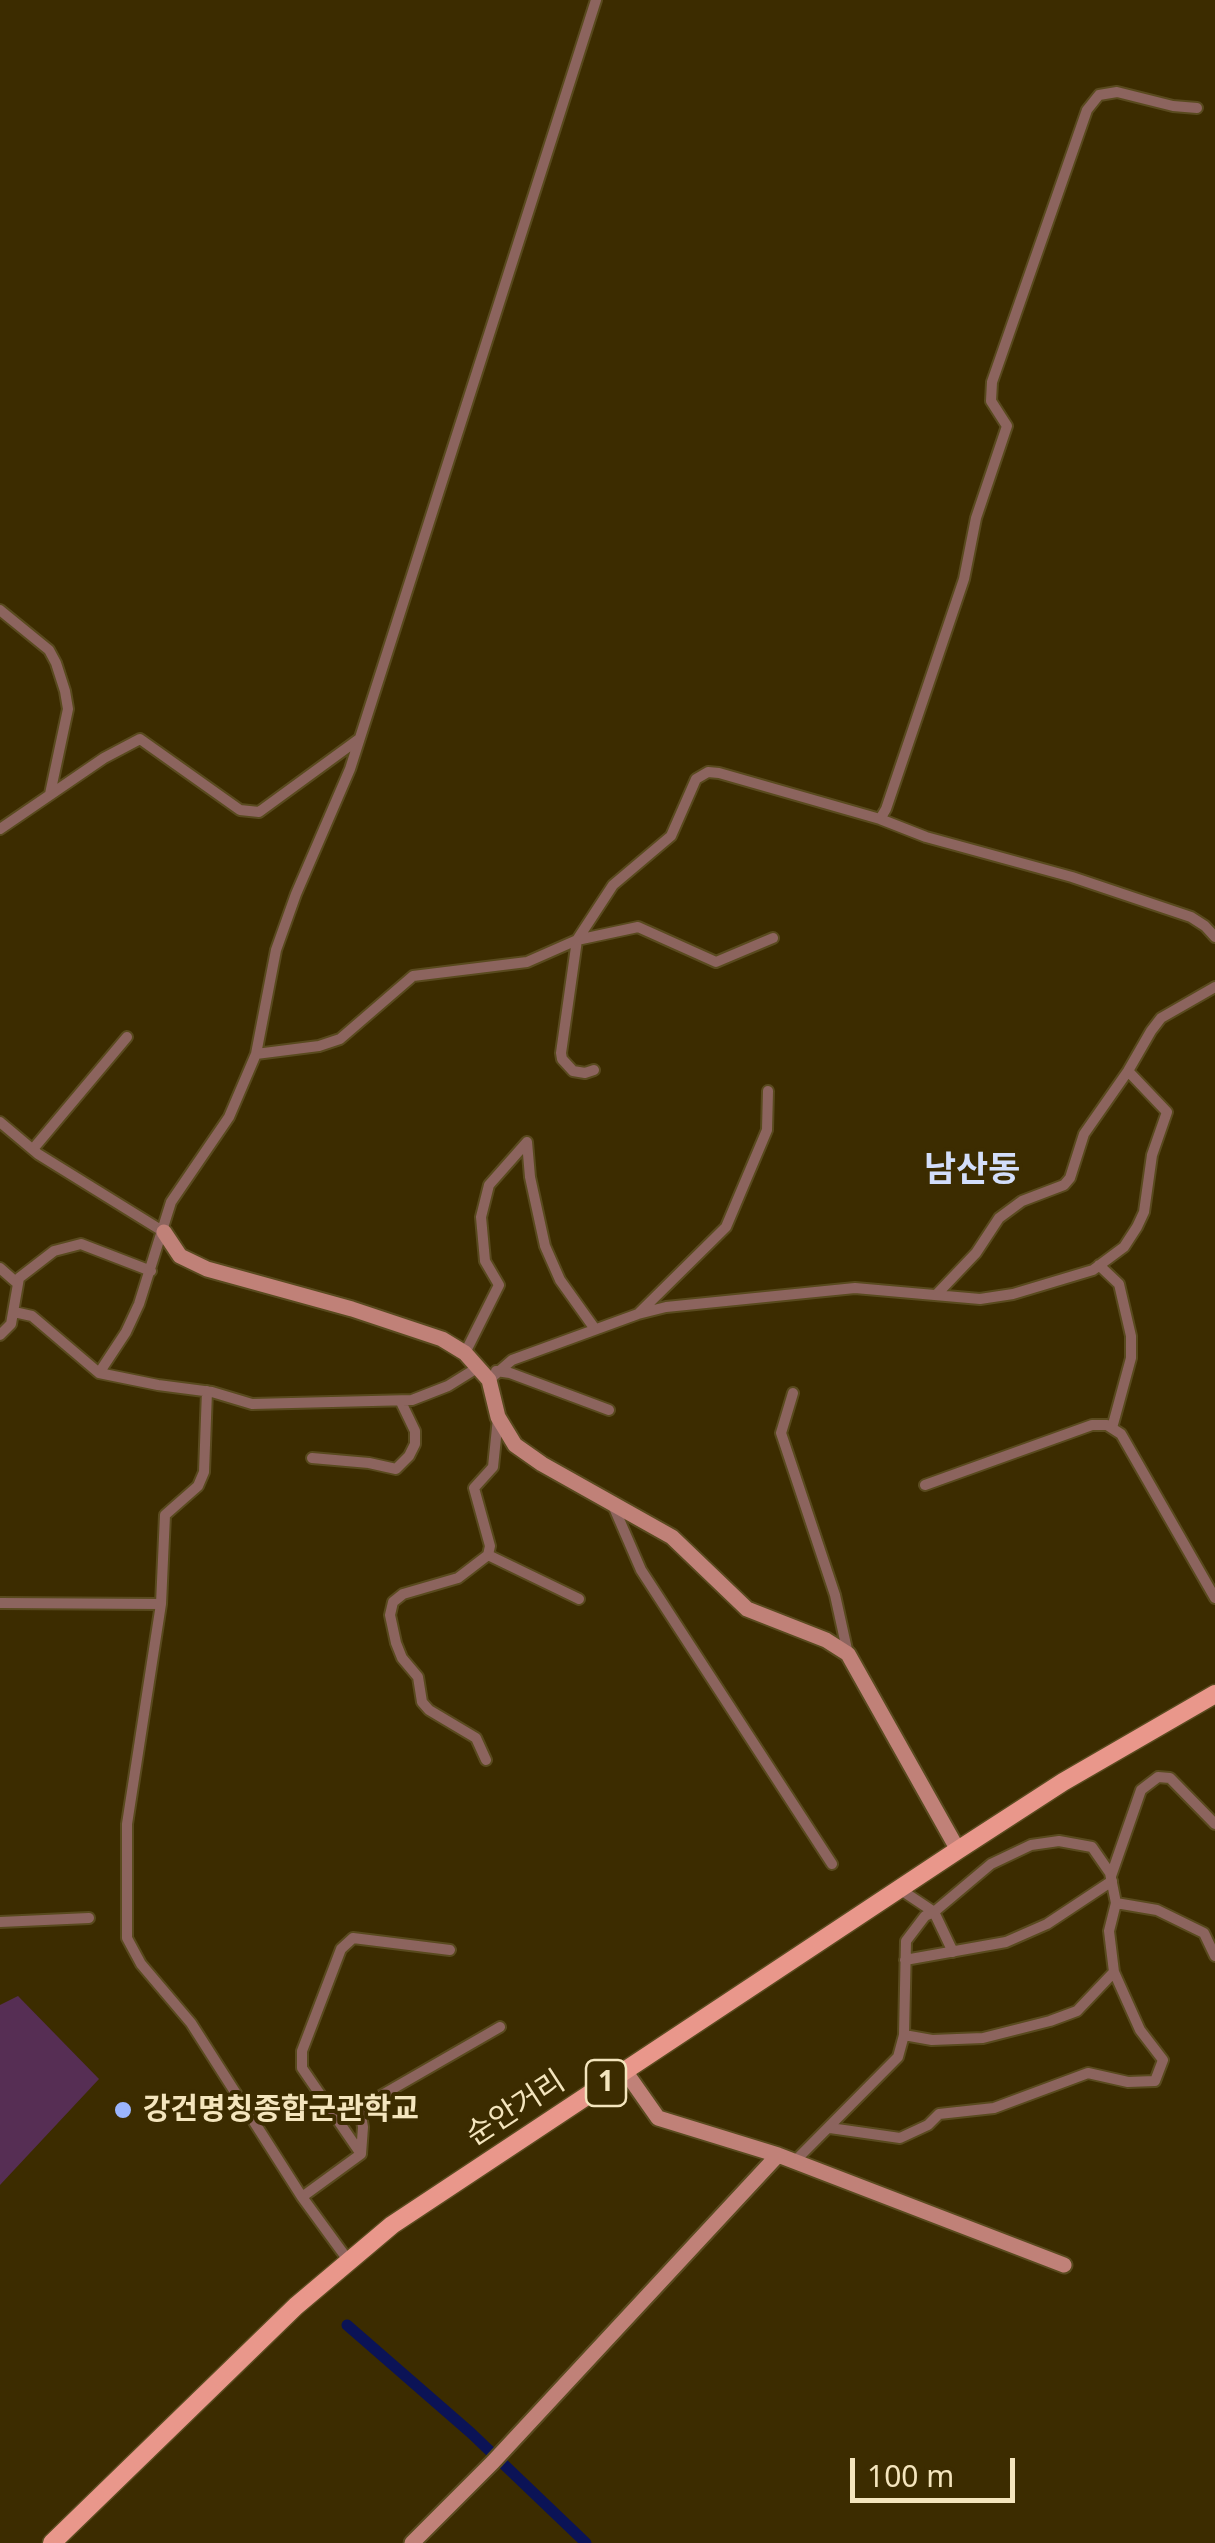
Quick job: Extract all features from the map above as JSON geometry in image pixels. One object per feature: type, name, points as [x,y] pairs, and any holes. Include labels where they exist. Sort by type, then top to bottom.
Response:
[{"type":"main road","name":"순안거리","points":[[52,2543],[296,2306],[401,2218],[958,1850],[1064,1782],[1215,1694]]},
{"type":"street","points":[[100,1373],[126,1332],[151,1270],[171,1202],[229,1117],[256,1054],[276,950],[360,738],[596,0]]},
{"type":"street","points":[[880,819],[964,579],[976,518],[1007,426],[991,400],[992,382],[1087,110],[1099,95],[1117,92],[1197,108]]},
{"type":"street","points":[[0,610],[48,650],[65,691],[68,709],[50,795]]},
{"type":"street","points":[[0,829],[104,758],[140,739],[240,810],[258,812],[360,738]]},
{"type":"street","points":[[594,1070],[573,1070],[561,1053],[577,940],[612,885],[678,828],[692,787],[702,774],[719,772],[880,819],[926,837],[1072,877],[1191,917],[1215,937]]},
{"type":"street","points":[[256,1054],[319,1046],[340,1039],[413,976],[527,962],[577,940],[638,927],[716,962],[773,938]]},
{"type":"street","points":[[936,1294],[976,1253],[999,1218],[1022,1201],[1055,1190],[1070,1178],[1084,1134],[1161,1018],[1215,987]]},
{"type":"street","points":[[33,1149],[127,1037]]},
{"type":"street","points":[[14,1312],[32,1316],[100,1373],[207,1391],[252,1404],[401,1402],[638,1314],[686,1305],[842,1289],[994,1298],[1099,1266],[1124,1248],[1144,1212],[1152,1156],[1166,1112],[1128,1071]]},
{"type":"street","points":[[638,1314],[726,1227],[767,1130],[768,1091]]},
{"type":"street","points":[[0,1122],[33,1149],[164,1232],[180,1256],[207,1269],[368,1314],[465,1352],[487,1373],[498,1417],[509,1437],[525,1453],[680,1544],[747,1609],[826,1640],[848,1654]]},
{"type":"street","points":[[465,1352],[498,1285],[486,1261],[480,1217],[489,1184],[527,1142],[530,1177],[546,1246],[560,1280],[595,1329]]},
{"type":"street","points":[[0,1335],[11,1324],[18,1284],[27,1270],[54,1251],[82,1244],[151,1270]]},
{"type":"street","points":[[1099,1266],[1119,1284],[1131,1336],[1131,1358],[1112,1428]]},
{"type":"street","points":[[0,1268],[18,1284]]},
{"type":"street","points":[[487,1373],[510,1373],[609,1410]]},
{"type":"street","points":[[207,1391],[204,1472],[198,1486],[164,1514],[160,1604],[127,1824],[127,1938],[141,1964],[191,2024],[348,2260]]},
{"type":"street","points":[[793,1393],[781,1432],[835,1595],[848,1654],[958,1850]]},
{"type":"street","points":[[312,1458],[396,1469],[415,1444],[415,1430],[401,1402]]},
{"type":"street","points":[[486,1760],[476,1738],[422,1702],[418,1677],[402,1658],[390,1615],[393,1602],[403,1594],[458,1578],[488,1556],[490,1546],[474,1488],[493,1467],[498,1417]]},
{"type":"street","points":[[924,1485],[1092,1425],[1108,1425],[1121,1434],[1215,1598]]},
{"type":"street","points":[[612,1504],[641,1570],[832,1864]]},
{"type":"street","points":[[488,1556],[579,1599]]},
{"type":"street","points":[[0,1603],[160,1604]]},
{"type":"street","points":[[905,1960],[1006,1942],[1048,1924],[1112,1879],[1140,1790],[1158,1777],[1170,1778],[1215,1824]]},
{"type":"street","points":[[412,2543],[786,2159],[830,2128],[898,2058],[904,2035],[906,1941],[924,1916],[991,1864],[1031,1845],[1058,1841],[1092,1847],[1112,1879],[1116,1903],[1109,1930],[1114,1972],[1140,2030],[1163,2060],[1155,2081],[1128,2082],[1088,2073],[994,2108],[939,2114],[928,2125],[900,2138],[830,2128]]},
{"type":"street","points":[[901,1890],[934,1912],[953,1952]]},
{"type":"street","points":[[1116,1903],[1157,1910],[1204,1933],[1215,1956]]},
{"type":"street","points":[[0,1922],[89,1918]]},
{"type":"street","points":[[361,2154],[302,2068],[302,2052],[341,1949],[353,1938],[450,1950]]},
{"type":"street","points":[[904,2035],[932,2040],[983,2038],[1050,2022],[1076,2011],[1114,1972]]},
{"type":"street","points":[[302,2196],[361,2154],[364,2127],[360,2110],[500,2027]]},
{"type":"street","points":[[625,2070],[658,2118],[786,2159],[1064,2265]]},
{"type":"shaded area","points":[[18,1996],[99,2079],[0,2185],[0,2005]]},
{"type":"waterway","points":[[347,2325],[471,2433],[586,2543]]},
{"type":"place","name":"강건명칭종합군관학교","points":[[123,2110]]},
{"type":"district","name":"남산동","points":[[972,1171]]}]
